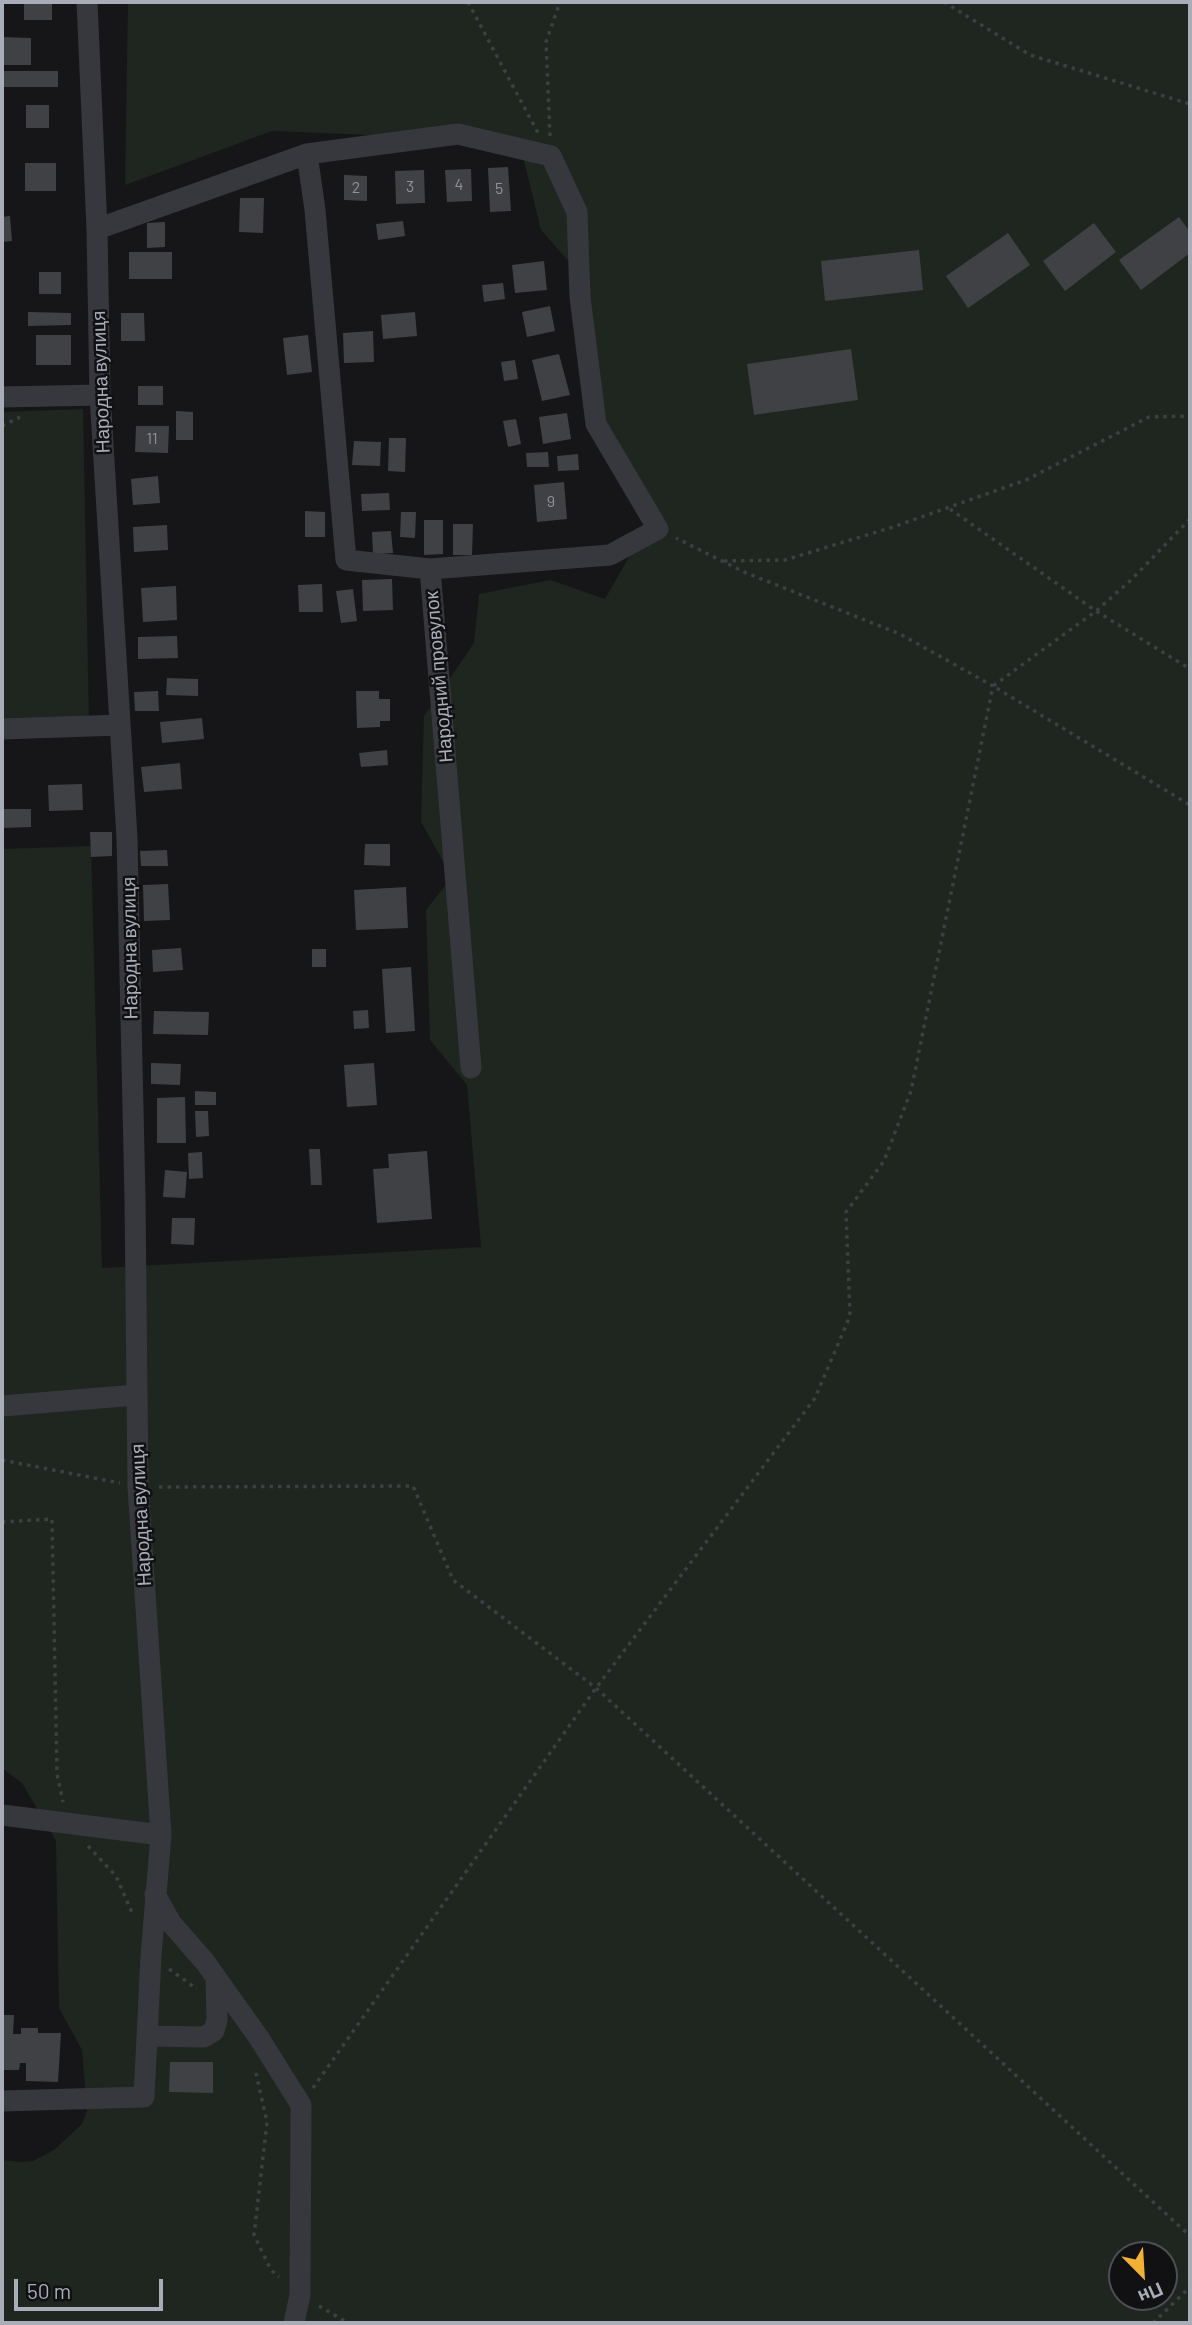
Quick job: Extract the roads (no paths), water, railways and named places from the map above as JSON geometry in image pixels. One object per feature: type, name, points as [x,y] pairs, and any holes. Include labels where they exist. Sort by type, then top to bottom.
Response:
[{"type":"street","name":"Народна вулиця","points":[[2,2101],[144,2097],[151,1956],[161,1835],[138,1487],[128,866],[100,396],[97,229],[87,2]]},
{"type":"street","points":[[97,229],[307,154],[458,134],[551,156],[577,212],[580,297],[596,424],[658,529],[610,555],[430,569]]},
{"type":"street","name":"Народний провулок","points":[[307,154],[315,210],[346,561],[430,569],[471,1068]]},
{"type":"street","points":[[2,397],[100,396]]},
{"type":"street","points":[[2,729],[120,725]]},
{"type":"street","points":[[2,1406],[136,1395]]},
{"type":"street","points":[[2,1815],[161,1835]]},
{"type":"street","points":[[156,1894],[171,1923],[205,1962],[259,2038],[301,2105],[300,2295],[294,2323]]},
{"type":"street","points":[[147,2036],[204,2037],[214,2031],[216,1979]]}]
